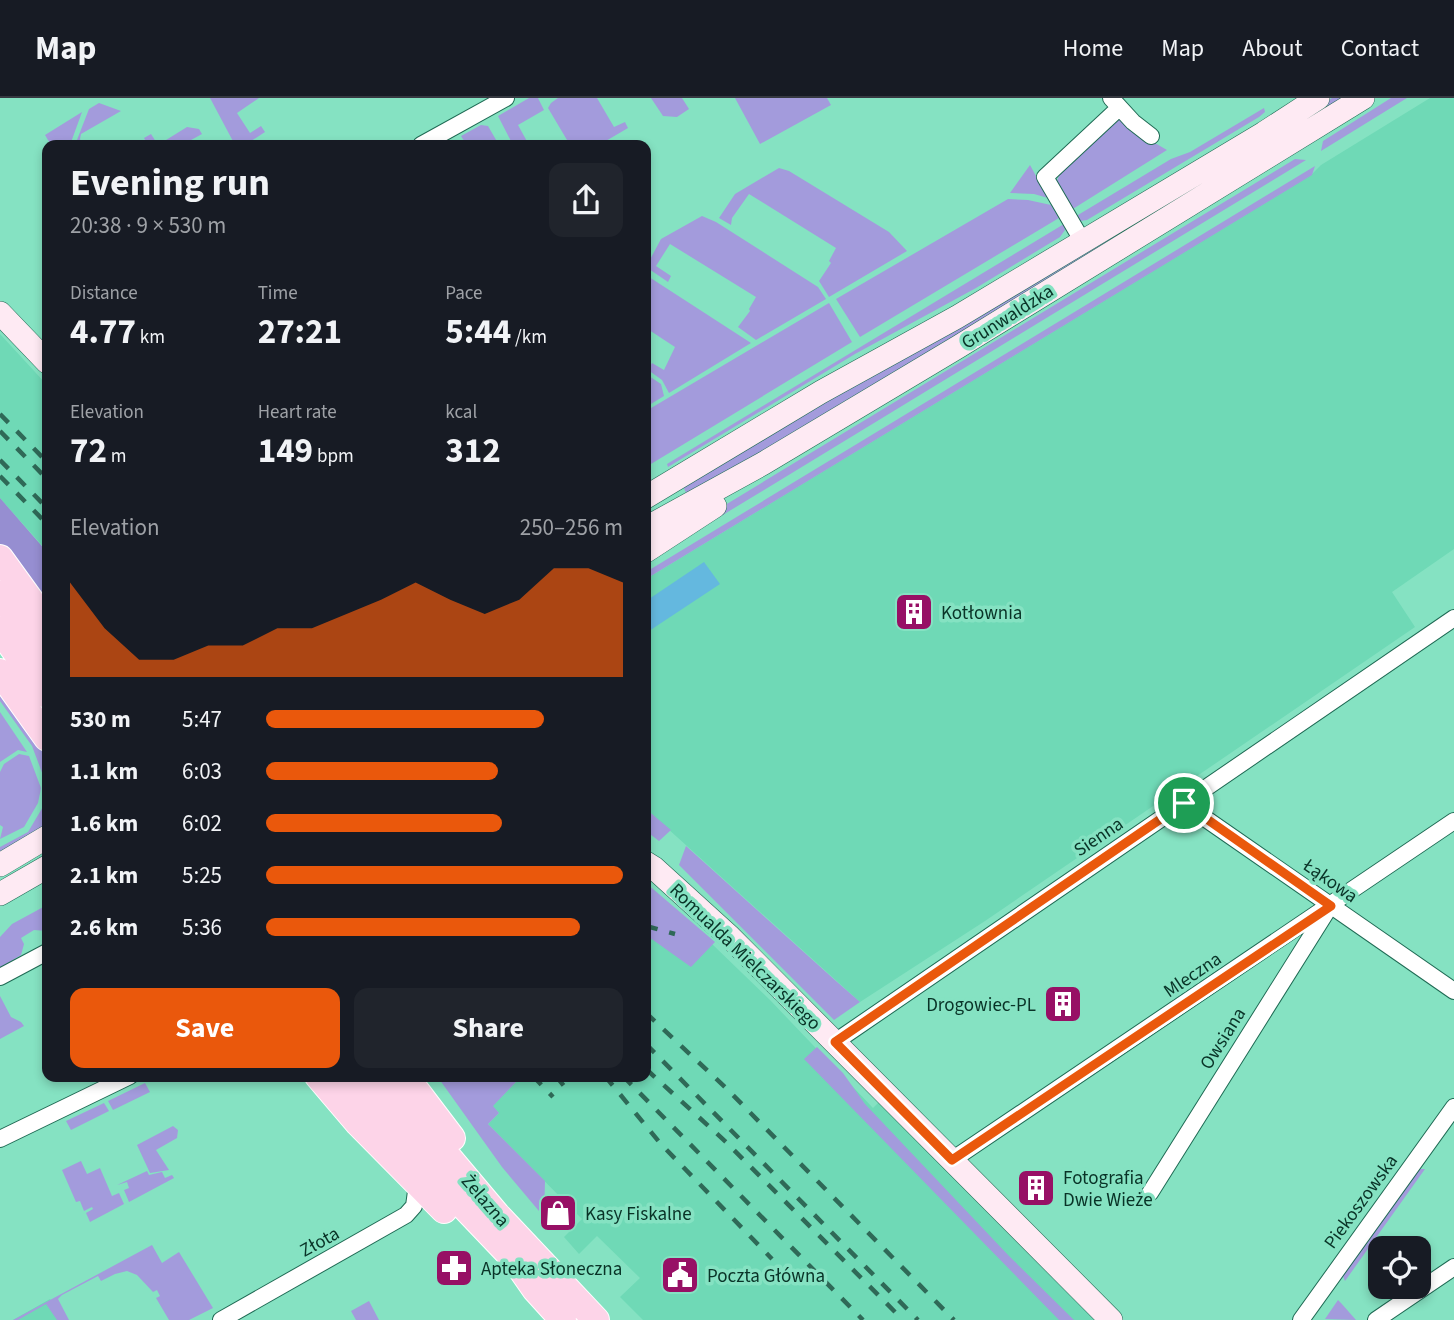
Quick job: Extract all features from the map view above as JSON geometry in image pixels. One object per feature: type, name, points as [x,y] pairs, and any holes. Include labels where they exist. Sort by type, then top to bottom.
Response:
[{"type":"main road","name":"Grunwaldzka","points":[[651,494],[821,392],[957,317],[1318,98]]},
{"type":"main road","name":"Grunwaldzka","points":[[651,525],[764,463],[958,347],[1363,98]]},
{"type":"main road","points":[[0,313],[42,357]]},
{"type":"main road","points":[[651,548],[736,492],[764,463]]},
{"type":"main road","points":[[0,558],[42,616]]},
{"type":"main road","points":[[0,594],[42,653]]},
{"type":"main road","points":[[0,629],[42,688]]},
{"type":"main road","points":[[0,673],[42,731]]},
{"type":"main road","points":[[0,865],[42,840]]},
{"type":"main road","name":"Romualda Mielczarskiego","points":[[651,866],[730,937],[1111,1320]]},
{"type":"main road","points":[[0,894],[42,870]]},
{"type":"main road","points":[[323,1082],[417,1184],[504,1267],[535,1289]]},
{"type":"main road","name":"Żelazna","points":[[354,1082],[412,1152],[514,1259],[535,1289],[563,1320]]},
{"type":"main road","name":"Żelazna","points":[[385,1082],[497,1215],[596,1320]]},
{"type":"main road","points":[[410,1082],[450,1134],[497,1215]]},
{"type":"street","points":[[430,140],[506,98]]},
{"type":"street","points":[[1083,242],[1045,177],[1115,103],[1151,136]]},
{"type":"street","name":"Sienna","points":[[835,1042],[1454,618]]},
{"type":"street","name":"Łąkowa","points":[[1184,803],[1454,991]]},
{"type":"street","name":"Mleczna","points":[[952,1160],[1454,821]]},
{"type":"street","name":"Owsiana","points":[[1150,1193],[1331,906]]},
{"type":"street","points":[[0,976],[42,955]]},
{"type":"street","points":[[0,1139],[118,1082]]},
{"type":"street","name":"Piekoszowska","points":[[1301,1320],[1454,1107]]},
{"type":"street","name":"Złota","points":[[221,1320],[406,1216],[414,1206],[417,1184]]},
{"type":"street","points":[[1376,1320],[1454,1267]]},
{"type":"shaded area","points":[[210,98],[259,98],[237,113],[250,133],[261,126],[265,132],[253,140],[232,140]]},
{"type":"shaded area","points":[[529,98],[538,98],[544,110],[518,125],[526,140],[510,140],[498,116]]},
{"type":"shaded area","points":[[558,98],[597,98],[614,127],[625,122],[628,128],[608,140],[567,140],[548,108]]},
{"type":"shaded area","points":[[651,98],[682,98],[689,109],[677,117],[663,116]]},
{"type":"shaded area","points":[[735,98],[827,98],[831,105],[760,144]]},
{"type":"shaded area","points":[[1332,98],[1348,98],[688,497],[682,484],[1279,133]]},
{"type":"shaded area","points":[[1391,98],[1407,98],[1321,151],[1323,141]]},
{"type":"shaded area","points":[[1430,98],[1454,98],[1454,549],[1392,592],[1415,627],[985,921],[860,1002],[651,814],[651,576],[1311,175],[1321,165]]},
{"type":"shaded area","points":[[99,103],[121,111],[81,134],[80,140],[77,140],[89,109]]},
{"type":"shaded area","points":[[1264,108],[1265,112],[1259,117],[1087,220],[1073,218],[1171,159],[1190,152]]},
{"type":"shaded area","points":[[82,112],[72,140],[48,140],[45,135]]},
{"type":"shaded area","points":[[1119,118],[1167,150],[1068,212],[1055,185],[1062,169]]},
{"type":"shaded area","points":[[481,125],[488,126],[496,140],[464,140],[461,136]]},
{"type":"shaded area","points":[[187,127],[199,129],[202,134],[191,140],[166,140]]},
{"type":"shaded area","points":[[151,134],[155,140],[145,140],[144,138]]},
{"type":"shaded area","points":[[1295,159],[1306,160],[685,538],[707,516]]},
{"type":"shaded area","points":[[1030,165],[1048,198],[1034,194],[1010,193]]},
{"type":"shaded area","points":[[1315,166],[1312,175],[651,576],[651,569]]},
{"type":"shaded area","points":[[779,168],[789,171],[889,232],[907,251],[829,297],[819,281],[831,263],[829,261],[836,248],[749,194],[732,218],[731,225],[719,218],[735,194]]},
{"type":"shaded area","points":[[1008,199],[1051,205],[1059,218],[860,337],[836,299]]},
{"type":"shaded area","points":[[702,216],[716,222],[818,287],[826,299],[756,340],[738,327],[756,297],[670,244],[656,266],[671,276],[668,282],[651,270],[651,258],[661,239]]},
{"type":"shaded area","points":[[1064,224],[1065,230],[1060,237],[976,288],[855,354],[668,467],[667,464]]},
{"type":"shaded area","points":[[651,278],[751,343],[669,393],[662,380],[651,372],[651,365],[664,370],[675,347],[651,331]]},
{"type":"shaded area","points":[[829,303],[852,342],[651,464],[651,408]]},
{"type":"shaded area","points":[[0,334],[42,380],[42,545],[0,498]]},
{"type":"shaded area","points":[[651,377],[661,384],[664,396],[651,404]]},
{"type":"shaded area","points":[[0,498],[42,546],[42,602],[0,544]]},
{"type":"shaded area","points":[[0,686],[42,744],[42,773],[32,746],[0,701]]},
{"type":"shaded area","points":[[0,712],[27,752],[18,750],[0,762]]},
{"type":"shaded area","points":[[19,754],[29,756],[41,788],[38,803],[24,827],[0,839],[3,827],[0,825],[0,772],[4,764]]},
{"type":"shaded area","points":[[42,808],[42,829],[0,855],[0,847],[28,832]]},
{"type":"shaded area","points":[[651,813],[671,830],[659,841],[651,835]]},
{"type":"shaded area","points":[[686,846],[860,1002],[834,1020],[679,865]]},
{"type":"shaded area","points":[[651,887],[715,942],[691,967],[651,939]]},
{"type":"shaded area","points":[[651,892],[682,915],[770,1000],[873,1108],[881,1100],[1097,1320],[643,1320],[620,1297],[640,1278],[597,1236],[579,1254],[564,1237],[582,1219],[488,1124],[499,1113],[492,1106],[516,1082],[651,1082]]},
{"type":"shaded area","points":[[42,908],[42,931],[34,930],[21,938],[24,944],[21,955],[0,968],[0,937],[12,924]]},
{"type":"shaded area","points":[[0,996],[11,1017],[24,1026],[0,1039]]},
{"type":"shaded area","points":[[817,1047],[843,1073],[865,1104],[1009,1256],[1074,1320],[1059,1320],[804,1059]]},
{"type":"shaded area","points":[[441,1082],[516,1082],[493,1106],[499,1113],[488,1124],[545,1181],[544,1217],[502,1167]]},
{"type":"shaded area","points":[[145,1083],[150,1092],[113,1110],[108,1101]]},
{"type":"shaded area","points":[[104,1103],[109,1111],[71,1130],[66,1121]]},
{"type":"shaded area","points":[[173,1126],[178,1130],[177,1138],[156,1150],[169,1170],[150,1173],[137,1145]]},
{"type":"shaded area","points":[[81,1161],[87,1174],[100,1168],[112,1196],[119,1193],[124,1204],[90,1222],[86,1213],[93,1209],[92,1207],[84,1211],[80,1201],[76,1202],[62,1170]]},
{"type":"shaded area","points":[[1418,1169],[1425,1169],[1377,1236],[1370,1236]]},
{"type":"shaded area","points":[[147,1171],[149,1175],[162,1172],[165,1178],[172,1175],[174,1178],[129,1202],[124,1190],[129,1188],[127,1182],[117,1185]]},
{"type":"shaded area","points":[[1368,1238],[1368,1249],[1345,1281],[1342,1274]]},
{"type":"shaded area","points":[[152,1245],[162,1263],[179,1252],[213,1308],[189,1320],[169,1320],[156,1298],[160,1296],[157,1290],[153,1292],[137,1275],[127,1271],[101,1281],[98,1276],[62,1295],[58,1299],[69,1320],[57,1320],[46,1304],[18,1320],[13,1320]]},
{"type":"shaded area","points":[[50,1299],[65,1320],[13,1320]]},
{"type":"shaded area","points":[[1338,1300],[1341,1303],[1356,1320],[1325,1319]]},
{"type":"shaded area","points":[[369,1301],[379,1320],[356,1320],[351,1311]]},
{"type":"water","points":[[704,562],[720,584],[651,630],[651,598]]},
{"type":"railway","points":[[0,414],[42,457]]},
{"type":"railway","points":[[0,431],[42,474]]},
{"type":"railway","points":[[0,460],[42,503]]},
{"type":"railway","points":[[0,476],[42,519]]},
{"type":"railway","points":[[651,927],[675,934]]},
{"type":"railway","points":[[651,1018],[726,1088],[954,1320]]},
{"type":"railway","points":[[651,1049],[918,1320]]},
{"type":"railway","points":[[651,1074],[726,1142],[903,1320]]},
{"type":"railway","points":[[539,1082],[553,1097]]},
{"type":"railway","points":[[561,1082],[564,1086]]},
{"type":"railway","points":[[610,1082],[660,1143],[772,1259]]},
{"type":"railway","points":[[629,1082],[863,1320]]},
{"type":"place","name":"Kotłownia","points":[[914,612]]},
{"type":"place","name":"Drogowiec-PL","points":[[1063,1004]]},
{"type":"place","name":"Fotografia Dwie Wieże","points":[[1036,1188]]},
{"type":"place","name":"Kasy Fiskalne","points":[[558,1213]]},
{"type":"place","name":"Apteka Słoneczna","points":[[454,1268]]},
{"type":"place","name":"Poczta Główna","points":[[680,1275]]},
{"type":"route","points":[[1184,803],[1331,906],[952,1160],[835,1042],[1184,803]]}]
